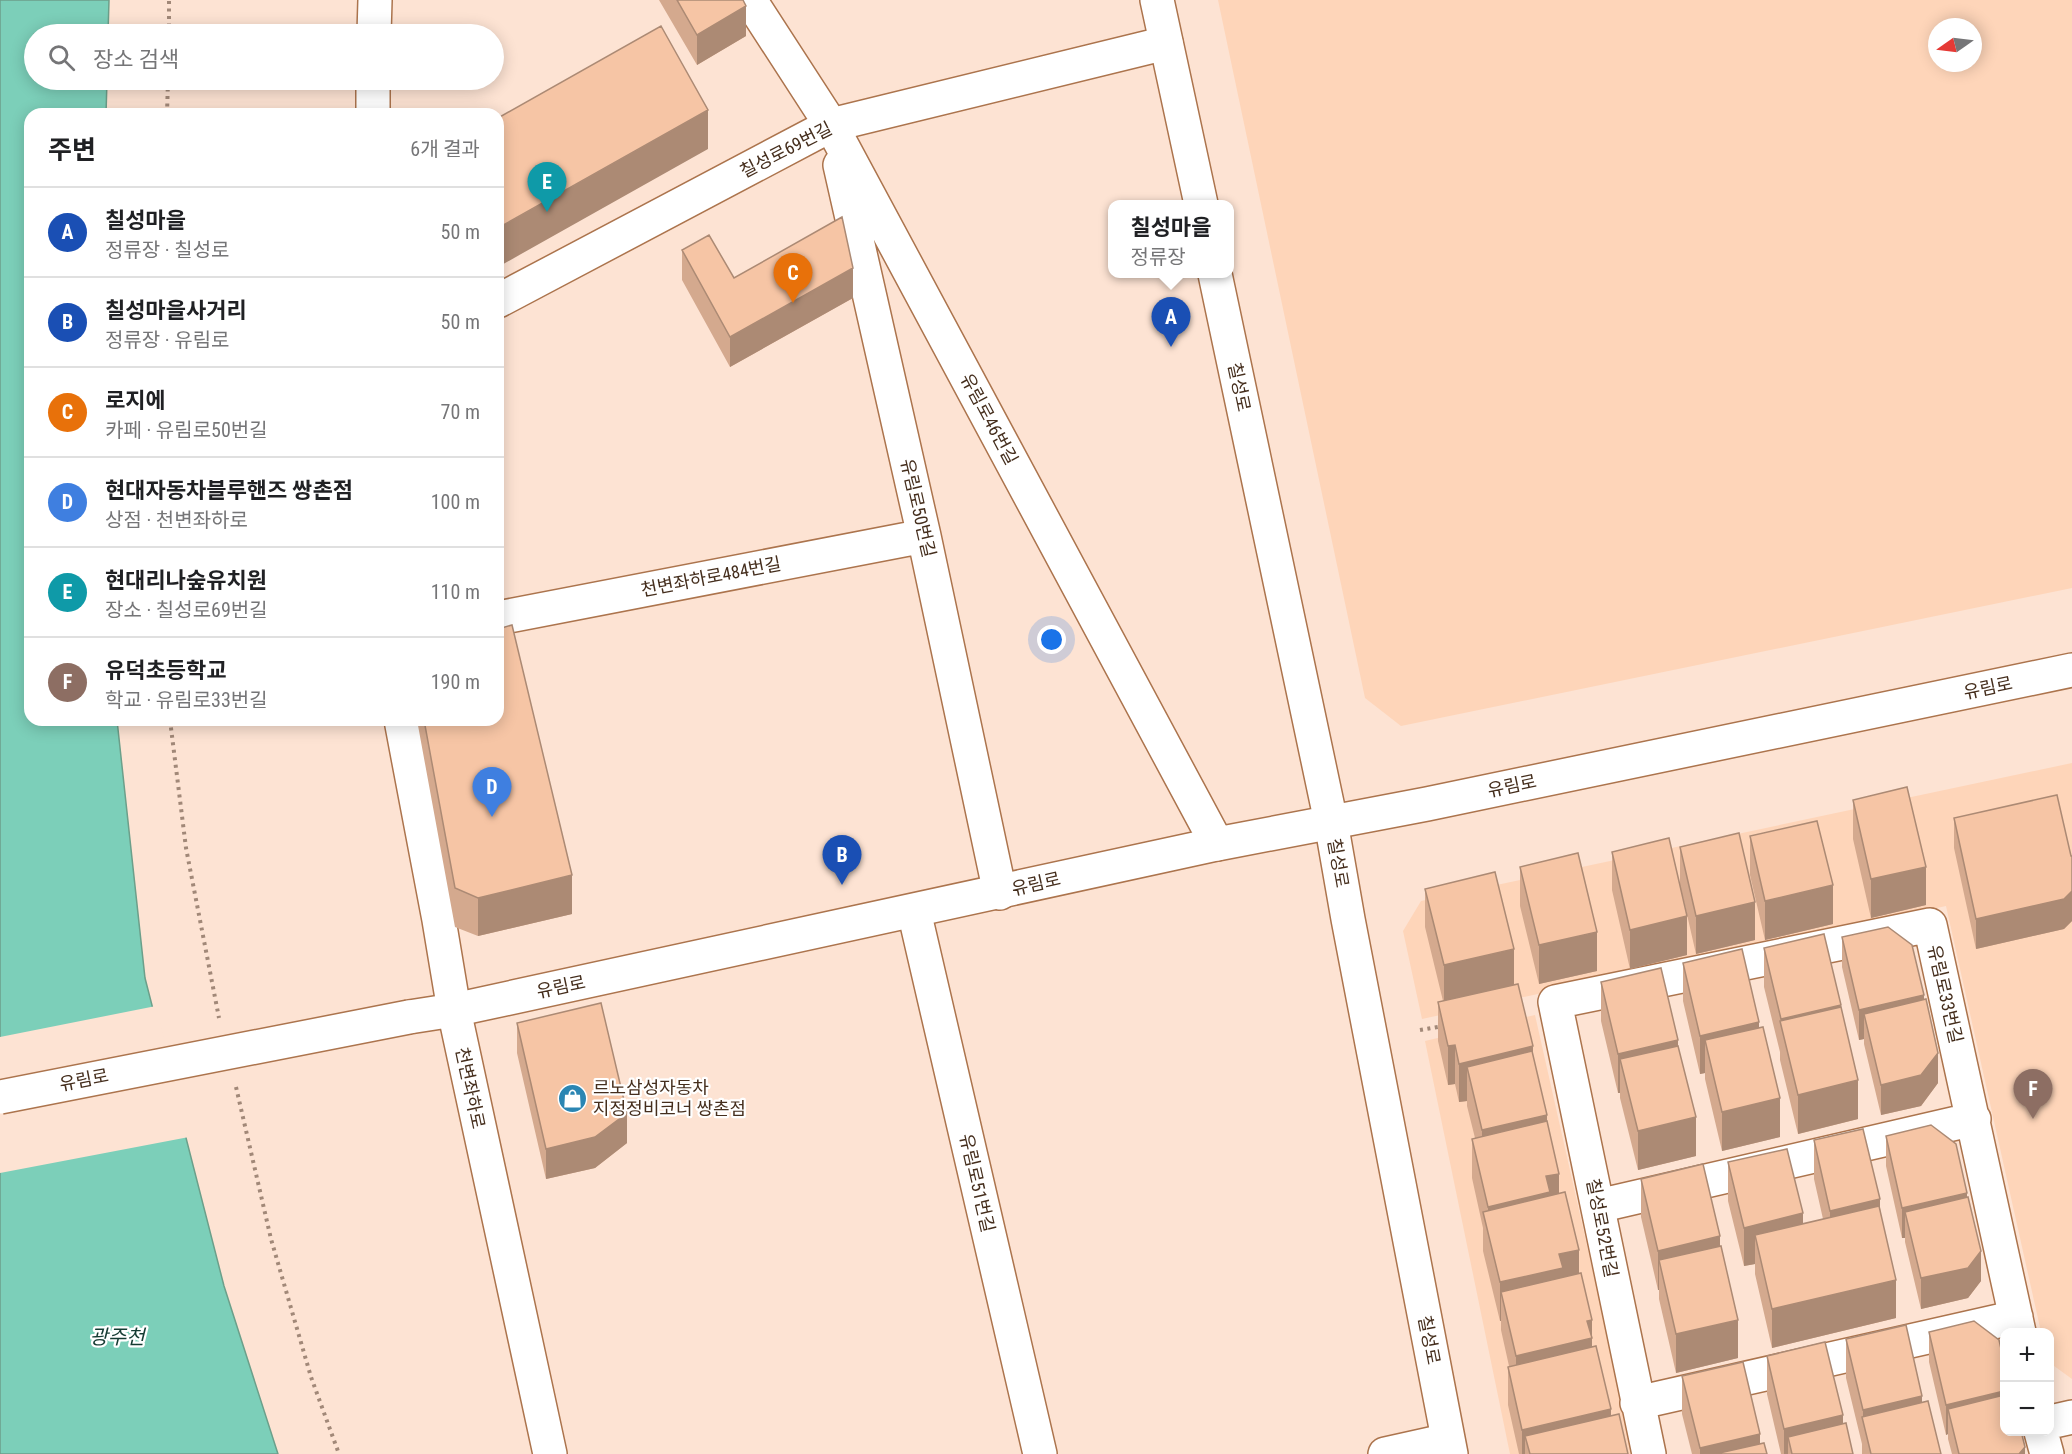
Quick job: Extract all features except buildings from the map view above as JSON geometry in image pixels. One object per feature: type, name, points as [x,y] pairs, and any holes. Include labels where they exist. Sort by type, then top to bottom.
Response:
[{"type":"street","points":[[374,24],[375,0]]},
{"type":"street","name":"유림로46번길","points":[[750,0],[831,125],[1216,844]]},
{"type":"street","points":[[1157,0],[1200,200]]},
{"type":"street","name":"칠성로69번길","points":[[504,298],[831,125],[1166,44]]},
{"type":"street","points":[[373,90],[373,108]]},
{"type":"street","name":"유림로50번길","points":[[831,125],[924,536],[1000,892]]},
{"type":"street","name":"칠성로","points":[[1216,278],[1331,822],[1449,1447]]},
{"type":"street","name":"천변좌하로484번길","points":[[504,617],[924,536]]},
{"type":"street","name":"유림로","points":[[0,1097],[453,1010],[1216,844],[2072,670]]},
{"type":"street","name":"천변좌하로","points":[[402,726],[439,920],[453,1010],[550,1454]]},
{"type":"street","name":"유림로51번길","points":[[914,911],[1040,1454]]},
{"type":"street","name":"유림로33번길","points":[[1555,1002],[1930,925],[2017,1325],[1637,1403]]},
{"type":"street","name":"칠성로52번길","points":[[1555,1002],[1648,1454]]},
{"type":"street","points":[[1598,1206],[1974,1119]]},
{"type":"street","points":[[2054,1421],[2072,1417]]},
{"type":"street","points":[[2042,1436],[2047,1454]]},
{"type":"street","points":[[1385,1454],[1449,1447]]},
{"type":"path","points":[[169,0],[169,24]]},
{"type":"path","points":[[168,90],[168,108]]},
{"type":"path","points":[[1420,1030],[1454,1023]]},
{"type":"shaded area","points":[[1218,0],[2072,0],[2072,588],[1401,726],[1365,698]]},
{"type":"shaded area","points":[[2072,763],[2072,1379],[2054,1366],[2054,1328],[2040,1328],[1946,906],[1422,1019],[1403,931],[1421,901]]},
{"type":"shaded area","points":[[1535,1015],[1634,1454],[1510,1454],[1425,1041]]},
{"type":"water","name":"광주천","points":[[0,0],[109,0],[108,24],[24,24],[24,90],[107,90],[106,108],[24,108],[24,726],[118,726],[145,978],[224,1286],[278,1454],[0,1454]]},
{"type":"pier","points":[[156,1006],[189,1137],[0,1173],[0,1037]]},
{"type":"place","name":"현대리나숲유치원","points":[[547,212]]},
{"type":"place","name":"로지에","points":[[793,303]]},
{"type":"place","name":"칠성마을","points":[[1171,347]]},
{"type":"place","name":"현대자동차블루핸즈 쌍촌점","points":[[492,817]]},
{"type":"place","name":"칠성마을사거리","points":[[842,885]]},
{"type":"place","name":"르노삼성자동차 지정정비코너 쌍촌점","points":[[572,1098]]},
{"type":"place","name":"유덕초등학교","points":[[2033,1119]]}]
